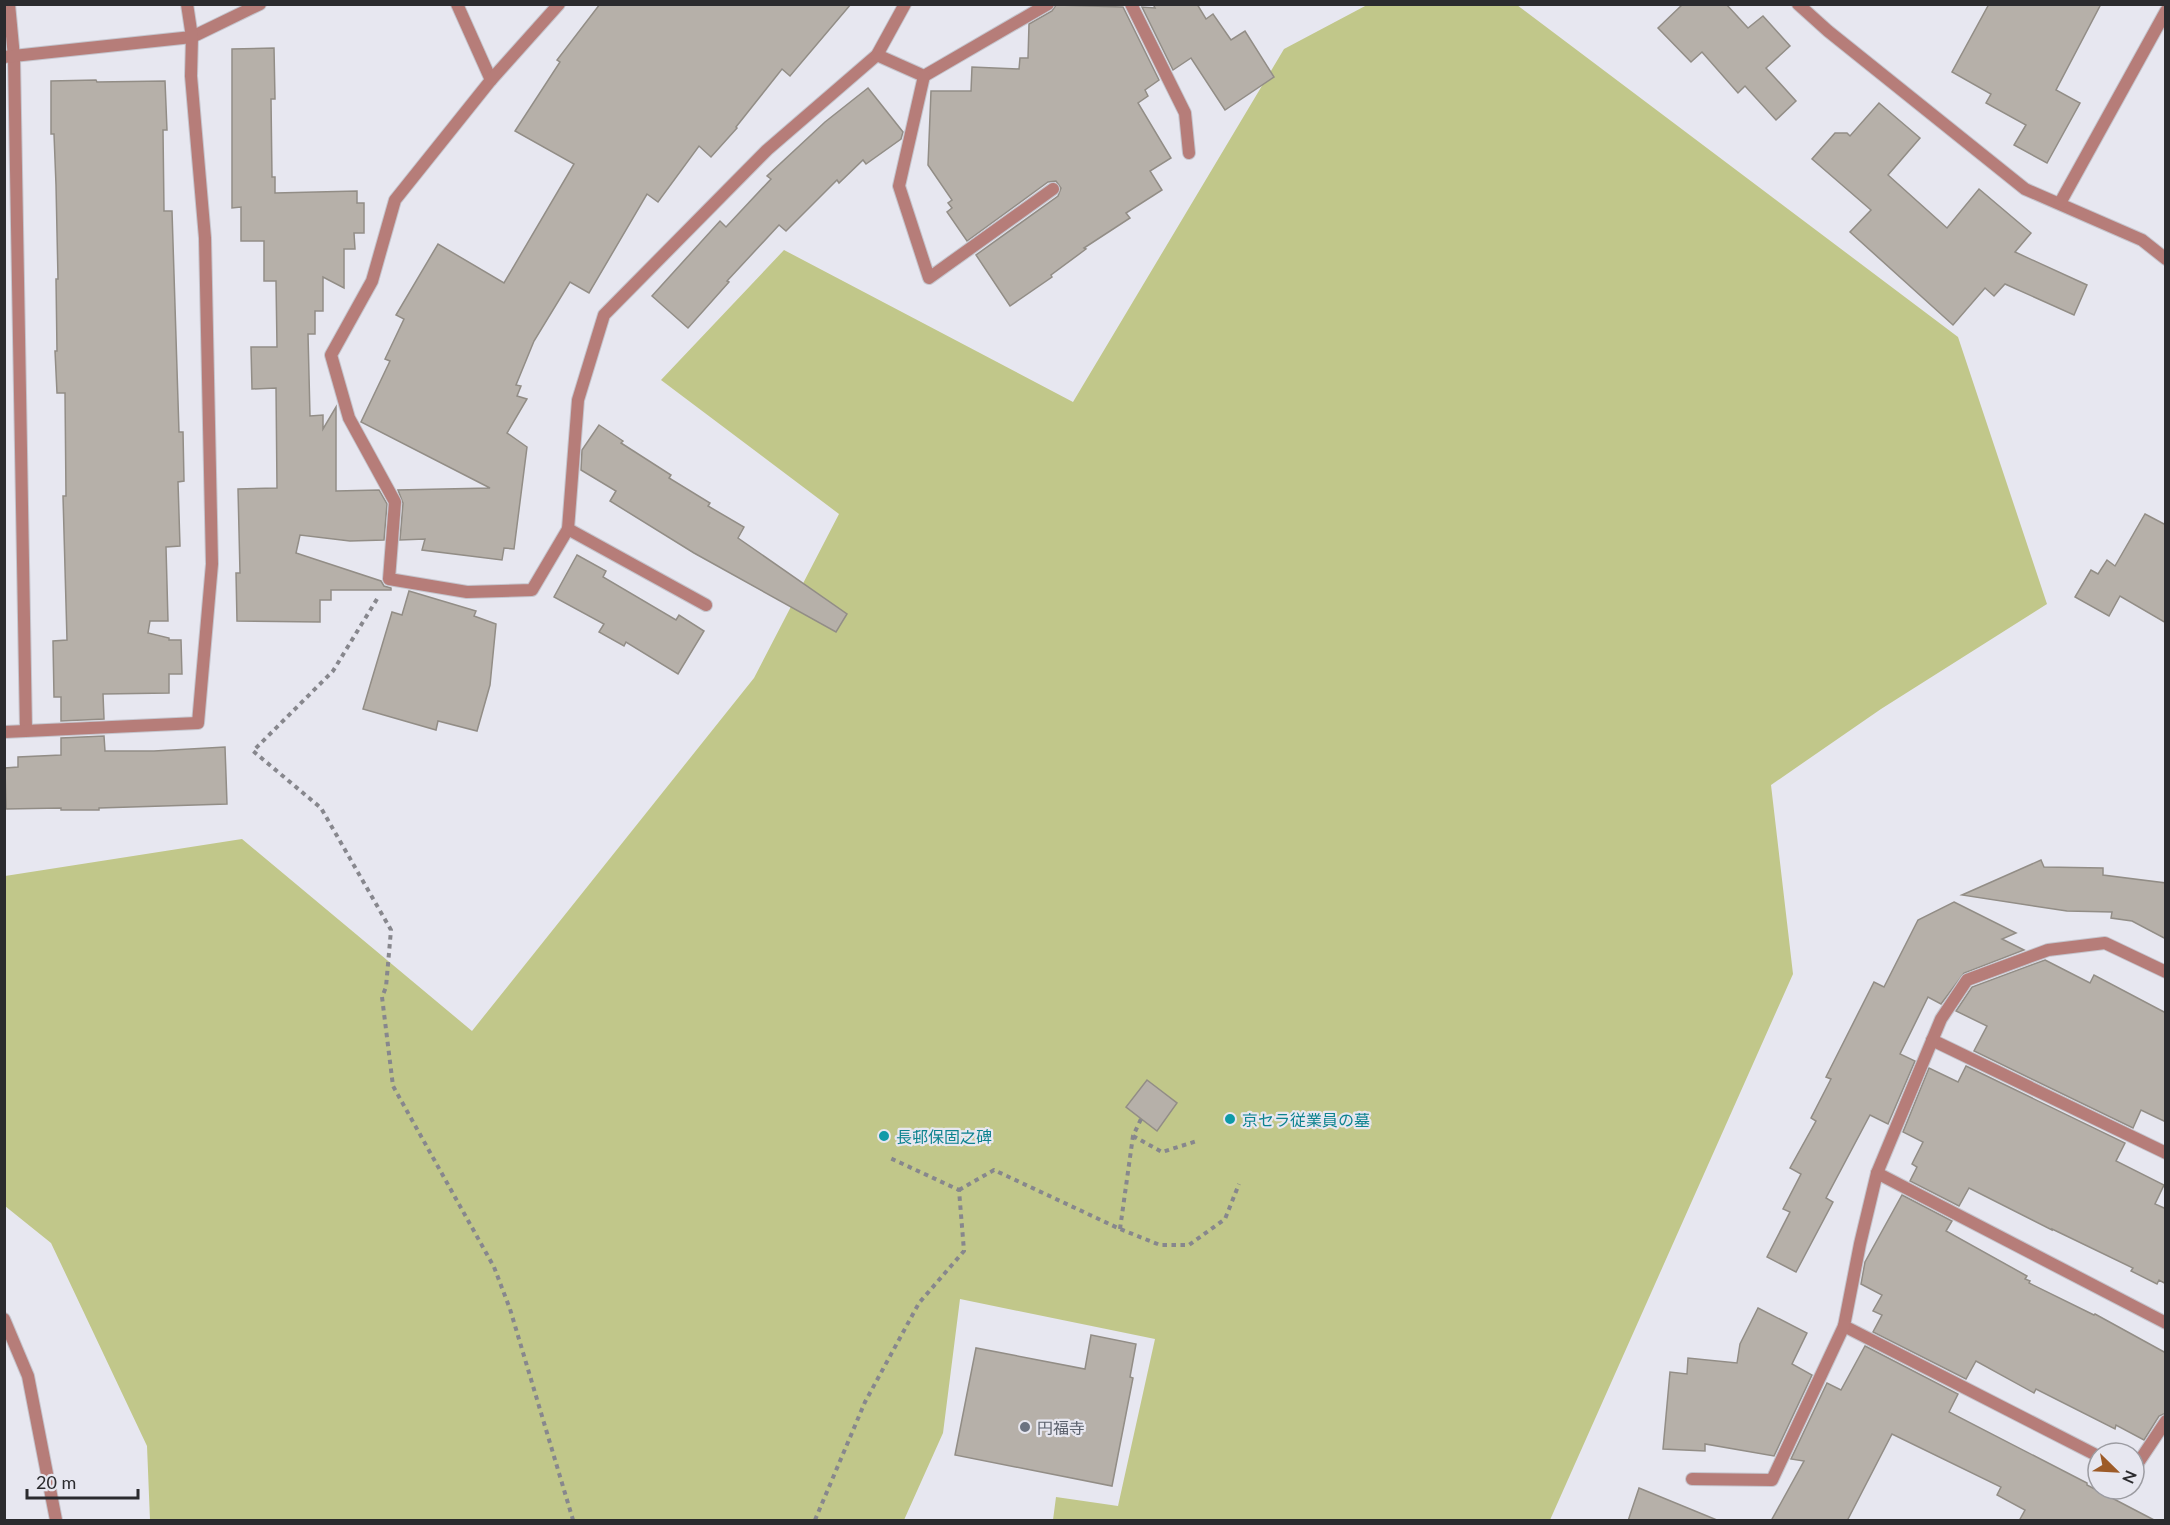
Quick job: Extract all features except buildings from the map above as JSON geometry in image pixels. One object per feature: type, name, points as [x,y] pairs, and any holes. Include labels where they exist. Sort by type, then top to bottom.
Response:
[{"type":"street","points":[[9,4],[26,730]]},
{"type":"street","points":[[4,732],[198,723],[212,564],[205,238],[191,76],[192,37],[187,4]]},
{"type":"street","points":[[9,57],[192,37],[260,4]]},
{"type":"street","points":[[457,4],[491,80]]},
{"type":"street","points":[[559,4],[491,80],[395,200],[372,281],[331,355],[349,418],[395,502],[389,579],[467,592],[532,590],[568,529],[578,400],[604,315],[767,150],[877,55],[904,4]]},
{"type":"street","points":[[1048,4],[924,76],[899,186],[929,278],[1053,189]]},
{"type":"street","points":[[1131,4],[1185,113],[1189,153]]},
{"type":"street","points":[[1798,4],[1828,31],[2025,189],[2142,240],[2166,258]]},
{"type":"street","points":[[2060,204],[2166,10]]},
{"type":"street","points":[[877,55],[924,76]]},
{"type":"street","points":[[568,529],[706,605]]},
{"type":"street","points":[[1692,1479],[1772,1480],[1844,1326],[1877,1173],[1941,1019],[1967,980],[2048,950],[2105,943],[2166,972]]},
{"type":"street","points":[[1932,1040],[2166,1153]]},
{"type":"street","points":[[1877,1173],[2166,1323]]},
{"type":"street","points":[[4,1319],[28,1376],[56,1521]]},
{"type":"street","points":[[1844,1326],[2086,1450]]},
{"type":"street","points":[[2146,1451],[2166,1421]]},
{"type":"path","points":[[389,579],[333,671],[253,752],[321,808],[391,930],[386,987],[382,997],[393,1086],[494,1267],[510,1309],[573,1521]]},
{"type":"path","points":[[1120,1229],[1133,1136],[1142,1119]]},
{"type":"path","points":[[1133,1136],[1162,1152],[1197,1141]]},
{"type":"path","points":[[890,1158],[959,1190]]},
{"type":"path","points":[[959,1190],[994,1170],[1120,1229],[1160,1245],[1189,1245],[1225,1218],[1239,1184]]},
{"type":"path","points":[[815,1521],[865,1402],[919,1303],[964,1251],[959,1190]]},
{"type":"green space","points":[[1367,5],[1517,5],[1958,337],[2047,604],[1881,709],[1771,785],[1793,974],[1550,1520],[1053,1520],[1056,1497],[1118,1506],[1155,1339],[960,1299],[943,1433],[904,1520],[150,1520],[147,1446],[51,1243],[5,1206],[5,876],[242,839],[472,1031],[754,678],[839,514],[661,380],[784,250],[1073,402],[1284,49]]},
{"type":"place","name":"京セラ従業員の墓","points":[[1230,1119]]},
{"type":"place","name":"長邨保固之碑","points":[[884,1136]]},
{"type":"place","name":"円福寺","points":[[1025,1427]]}]
